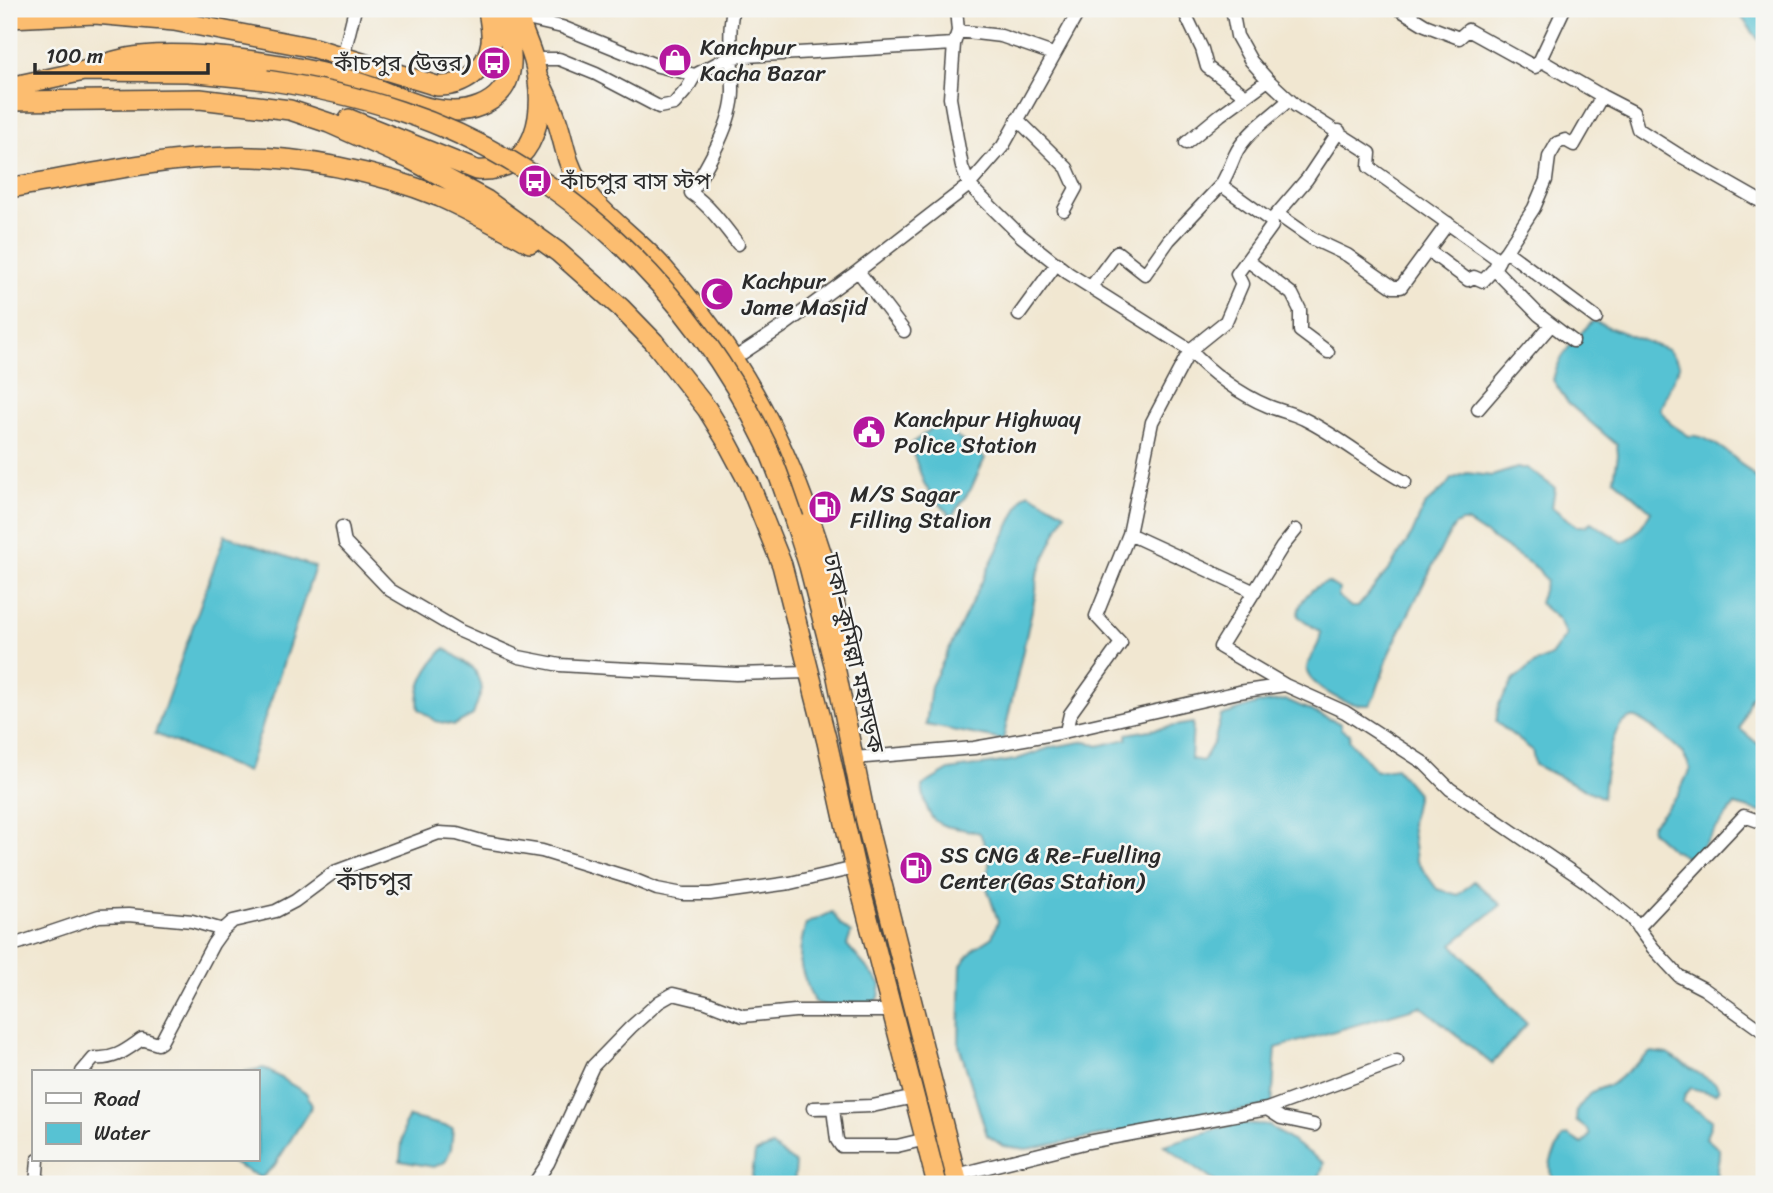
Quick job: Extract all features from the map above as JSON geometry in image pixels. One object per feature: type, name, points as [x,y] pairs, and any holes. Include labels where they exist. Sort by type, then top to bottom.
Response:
[{"type":"highway","points":[[9,18],[95,14],[133,16],[285,41],[437,86],[458,84],[472,77],[482,64],[491,39],[488,9]]},
{"type":"highway","points":[[512,12],[557,120],[566,155],[578,182],[662,266],[702,313],[735,358],[774,428],[807,509],[822,555],[839,629],[836,672]]},
{"type":"highway","points":[[84,71],[104,63],[142,56],[201,57],[300,69],[358,82],[423,106],[447,111],[463,110],[479,107],[491,100],[503,89],[510,77],[513,62],[512,12]]},
{"type":"highway","points":[[290,110],[340,115],[462,165],[489,170],[515,160],[525,151],[534,135],[539,114],[536,69]]},
{"type":"highway","name":"ঢাকা–কুমিল্লা মহাসড়ক","points":[[9,96],[84,71],[188,72],[266,80],[366,100],[441,127],[481,145],[527,171],[598,224],[665,290],[712,350],[767,447],[794,519],[836,672],[866,821],[957,1180]]},
{"type":"highway","name":"ঢাকা–কুমিল্লা মহাসড়ক","points":[[9,96],[107,101],[174,98],[246,103],[290,110],[329,123],[449,178],[486,200],[558,252],[621,308],[654,342],[684,378],[726,439],[750,483],[768,526],[785,577],[827,742],[855,868],[937,1184]]},
{"type":"highway","points":[[9,188],[178,161],[231,157],[305,163],[355,172],[416,189],[461,207],[532,245],[558,252]]},
{"type":"street","points":[[343,57],[355,9]]},
{"type":"street","points":[[733,9],[729,27],[733,92],[730,115],[691,193],[707,205],[738,244]]},
{"type":"street","points":[[956,9],[958,31],[954,44],[950,98],[962,167],[970,185],[1021,236],[1068,274],[1190,350],[1203,365],[1239,391],[1267,406],[1302,418],[1353,447],[1405,482]]},
{"type":"street","points":[[735,358],[782,327],[970,185],[1003,146],[1080,9]]},
{"type":"street","points":[[1183,9],[1202,48],[1207,67],[1245,96]]},
{"type":"street","points":[[1232,9],[1237,36],[1251,61],[1296,106],[1370,153],[1369,167],[1500,260],[1596,318]]},
{"type":"street","points":[[1399,9],[1424,25],[1459,38],[1468,30],[1535,67],[1564,9]]},
{"type":"street","points":[[512,12],[562,27],[658,66],[695,75]]},
{"type":"street","points":[[958,31],[1001,36],[1053,54]]},
{"type":"street","points":[[536,69],[559,59],[596,74],[659,107],[674,104],[695,75],[729,57],[954,44]]},
{"type":"street","points":[[1540,60],[1633,112],[1638,129],[1758,200]]},
{"type":"street","points":[[1186,143],[1268,80]]},
{"type":"street","points":[[1429,251],[1468,280],[1474,277],[1483,281],[1534,208],[1546,180],[1549,157],[1557,143],[1565,140],[1574,145],[1602,96]]},
{"type":"street","points":[[1091,287],[1116,252],[1145,274],[1169,240],[1222,185],[1236,154],[1249,136],[1289,100]]},
{"type":"street","points":[[1017,119],[1067,168],[1074,181],[1076,188],[1064,210]]},
{"type":"street","points":[[1066,731],[1070,713],[1121,643],[1096,616],[1129,534],[1152,422],[1190,350],[1226,321],[1242,284],[1237,274],[1272,226],[1274,217],[1307,179],[1339,131]]},
{"type":"street","points":[[1222,185],[1313,239],[1347,255],[1393,288],[1401,287],[1448,223]]},
{"type":"street","points":[[1247,260],[1292,294],[1300,310],[1300,331],[1328,352]]},
{"type":"street","points":[[1500,260],[1551,325],[1573,341]]},
{"type":"street","points":[[1019,315],[1056,263]]},
{"type":"street","points":[[858,271],[904,331]]},
{"type":"street","points":[[1478,409],[1551,325]]},
{"type":"street","points":[[342,527],[345,543],[390,590],[460,631],[519,657],[560,665],[610,668],[736,674],[808,672]]},
{"type":"street","points":[[1296,530],[1282,547],[1220,647],[1285,685],[1345,712],[1424,762],[1450,789],[1585,881],[1631,918],[1679,976],[1704,989],[1764,1032]]},
{"type":"street","points":[[1129,534],[1255,592]]},
{"type":"street","points":[[854,758],[974,748],[1066,731],[1239,692],[1285,685]]},
{"type":"street","points":[[1638,928],[1744,816],[1764,823]]},
{"type":"street","points":[[84,1070],[94,1058],[104,1059],[125,1053],[142,1039],[158,1044],[161,1042],[197,972],[223,930],[233,921],[276,911],[295,901],[334,872],[439,833],[457,834],[485,842],[542,851],[657,889],[683,894],[710,894],[790,883],[855,868]]},
{"type":"street","points":[[19,943],[99,916],[128,915],[192,920],[223,930]]},
{"type":"street","points":[[534,1184],[548,1163],[593,1066],[631,1027],[659,1002],[673,994],[706,1002],[743,1016],[795,1010],[893,1011]]},
{"type":"street","points":[[957,1180],[1088,1142],[1267,1109],[1397,1061]]},
{"type":"street","points":[[813,1108],[872,1105],[915,1097]]},
{"type":"street","points":[[833,1109],[837,1140],[841,1146],[897,1146],[926,1139]]},
{"type":"street","points":[[1267,1109],[1282,1118],[1314,1125]]},
{"type":"street","points":[[36,1184],[38,1162]]},
{"type":"water","points":[[1738,9],[1764,9],[1764,47],[1740,15]]},
{"type":"water","points":[[1593,321],[1668,350],[1680,365],[1660,409],[1671,424],[1689,436],[1708,440],[1730,455],[1764,489],[1764,692],[1758,690],[1750,698],[1740,729],[1764,749],[1764,813],[1735,805],[1691,860],[1671,849],[1651,831],[1652,825],[1678,795],[1690,769],[1678,749],[1648,724],[1636,718],[1627,719],[1620,726],[1610,750],[1603,798],[1535,765],[1532,750],[1496,722],[1499,704],[1514,680],[1535,663],[1551,656],[1566,635],[1558,619],[1539,603],[1546,581],[1538,569],[1467,522],[1454,526],[1442,547],[1390,651],[1375,696],[1369,705],[1352,704],[1336,697],[1315,683],[1307,673],[1320,632],[1298,616],[1304,599],[1312,590],[1328,582],[1339,589],[1338,596],[1351,607],[1358,607],[1390,568],[1412,534],[1424,506],[1451,479],[1467,473],[1492,476],[1517,468],[1527,468],[1555,488],[1552,507],[1576,526],[1585,526],[1591,522],[1622,542],[1639,529],[1651,511],[1614,479],[1617,445],[1568,403],[1553,380],[1563,355]]},
{"type":"water","points":[[938,423],[985,458],[971,489],[951,517],[925,486],[910,445]]},
{"type":"water","points":[[1029,493],[1065,513],[1037,575],[1036,592],[1003,740],[926,725],[931,686],[1023,497]]},
{"type":"water","points":[[225,535],[315,567],[247,772],[155,734]]},
{"type":"water","points":[[445,648],[475,670],[482,689],[473,715],[454,725],[435,721],[419,709],[419,692],[424,676]]},
{"type":"water","points":[[1287,700],[1341,724],[1341,729],[1350,734],[1349,740],[1376,771],[1396,768],[1417,793],[1411,823],[1416,860],[1437,889],[1458,895],[1474,881],[1501,905],[1452,944],[1527,1024],[1492,1064],[1421,1006],[1276,1048],[1272,1105],[1026,1149],[1003,1146],[987,1135],[959,1045],[961,965],[975,948],[992,937],[998,921],[986,885],[990,859],[980,833],[945,826],[933,818],[928,811],[922,786],[949,770],[1015,760],[1052,747],[1087,741],[1098,746],[1127,739],[1127,734],[1193,723],[1191,759],[1203,761],[1214,742],[1221,716],[1256,704]]},
{"type":"water","points":[[832,912],[851,933],[847,945],[881,984],[879,998],[865,1008],[849,1003],[833,1008],[814,1002],[805,981],[800,956],[806,924]]},
{"type":"water","points":[[1651,1052],[1667,1054],[1716,1084],[1719,1090],[1715,1094],[1691,1088],[1683,1102],[1712,1120],[1706,1138],[1719,1149],[1717,1184],[1557,1184],[1550,1173],[1550,1167],[1563,1137],[1568,1135],[1582,1144],[1590,1135],[1588,1130],[1576,1121],[1577,1110],[1591,1092],[1612,1084]]},
{"type":"water","points":[[264,1068],[307,1094],[312,1106],[274,1166],[261,1178],[231,1162],[259,1162],[259,1070],[254,1070]]},
{"type":"water","points":[[409,1117],[453,1128],[451,1149],[445,1162],[434,1167],[400,1161],[404,1125]]},
{"type":"water","points":[[1236,1123],[1268,1125],[1324,1163],[1317,1184],[1218,1184],[1164,1145]]},
{"type":"water","points":[[772,1146],[796,1164],[794,1184],[751,1184],[755,1153]]},
{"type":"place","name":"Kanchpur Kacha Bazar","points":[[675,60]]},
{"type":"place","name":"কাঁচপুর (উত্তর)","points":[[494,63]]},
{"type":"place","name":"কাঁচপুর বাস স্টপ","points":[[535,181]]},
{"type":"place","name":"Kachpur Jame Masjid","points":[[717,294]]},
{"type":"place","name":"Kanchpur Highway Police Station","points":[[869,432]]},
{"type":"place","name":"M/S Sagar Filling Stalion","points":[[825,507]]},
{"type":"place","name":"SS CNG & Re-Fuelling Center(Gas Station)","points":[[916,868]]},
{"type":"district","name":"কাঁচপুর","points":[[374,881]]}]
